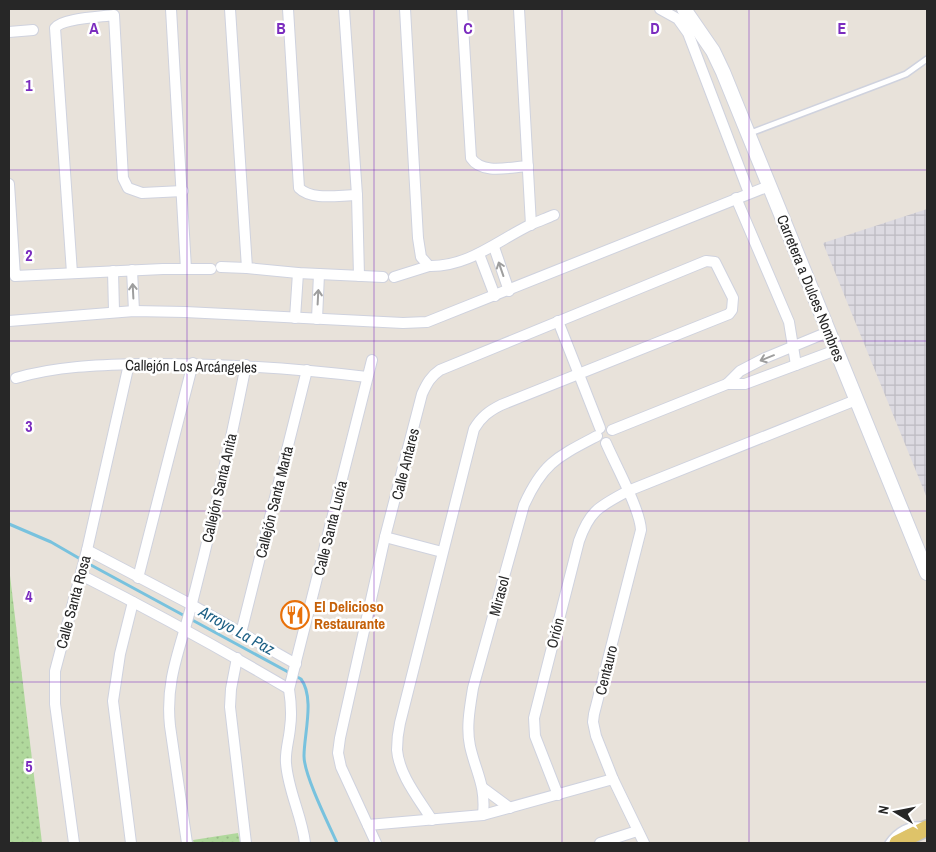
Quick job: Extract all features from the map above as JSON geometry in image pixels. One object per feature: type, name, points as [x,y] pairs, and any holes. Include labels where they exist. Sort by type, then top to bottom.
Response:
[{"type":"main road","name":"Carretera a Dulces Nombres","points":[[684,9],[712,51],[748,134],[927,573]]},
{"type":"main road","points":[[897,843],[927,827]]},
{"type":"street","points":[[171,9],[186,269]]},
{"type":"street","points":[[230,9],[246,268]]},
{"type":"street","points":[[288,9],[299,188],[306,194],[316,196],[356,195]]},
{"type":"street","points":[[344,9],[356,195],[359,276]]},
{"type":"street","points":[[405,9],[418,238],[422,257],[428,266]]},
{"type":"street","points":[[462,9],[471,158],[475,164],[483,168],[528,166]]},
{"type":"street","points":[[520,9],[531,225]]},
{"type":"street","points":[[660,9],[678,19],[688,32],[749,193]]},
{"type":"street","points":[[72,273],[55,28],[60,23],[114,12],[123,178],[128,188],[142,193],[183,191]]},
{"type":"street","points":[[9,32],[33,30]]},
{"type":"street","points":[[9,184],[15,276],[132,270],[246,268],[298,273],[383,277]]},
{"type":"street","points":[[9,321],[114,311],[134,311],[403,323],[427,322],[769,186]]},
{"type":"street","points":[[736,198],[789,322],[796,365]]},
{"type":"street","points":[[394,277],[428,266],[450,264],[479,254],[531,225],[554,215]]},
{"type":"street","points":[[494,247],[509,291]]},
{"type":"street","points":[[479,254],[495,296]]},
{"type":"street","name":"Calle Antares","points":[[376,843],[341,767],[338,753],[342,723],[385,537],[422,394],[432,376],[440,370],[706,261],[711,261],[717,265],[733,298],[732,310],[729,314],[579,374]]},
{"type":"street","points":[[132,270],[134,311]]},
{"type":"street","points":[[113,271],[114,311]]},
{"type":"street","points":[[295,318],[298,273]]},
{"type":"street","points":[[317,319],[319,274]]},
{"type":"street","points":[[558,321],[579,374],[602,442],[606,443],[612,438],[612,430]]},
{"type":"street","points":[[727,384],[740,371],[765,358],[828,332]]},
{"type":"street","points":[[598,432],[604,427],[612,430],[727,384],[745,384],[836,350]]},
{"type":"street","name":"Calle Santa Lucía","points":[[305,843],[301,818],[286,765],[291,716],[289,688],[372,360]]},
{"type":"street","points":[[138,578],[193,363]]},
{"type":"street","name":"Callejón Los Arcángeles","points":[[16,378],[41,370],[129,364],[193,363],[246,365],[367,377]]},
{"type":"street","name":"Calle Santa Rosa","points":[[74,843],[54,686],[60,653],[86,553],[129,364]]},
{"type":"street","name":"Callejón Santa Anita","points":[[187,843],[168,708],[173,667],[191,608],[246,365]]},
{"type":"street","name":"Callejón Santa Marta","points":[[241,633],[307,370]]},
{"type":"street","points":[[432,820],[409,783],[400,763],[397,752],[398,738],[400,723],[469,444],[474,429],[487,412],[579,374]]},
{"type":"street","name":"Orión","points":[[558,795],[535,736],[534,718],[579,541],[584,526],[591,515],[602,505],[628,492],[856,400]]},
{"type":"street","name":"Mirasol","points":[[483,814],[483,788],[470,745],[470,709],[473,688],[524,505],[532,486],[545,468],[561,455],[598,432]]},
{"type":"street","name":"Centauro","points":[[606,443],[641,525],[640,537],[593,722],[596,736],[613,779],[644,843]]},
{"type":"street","points":[[385,537],[442,552]]},
{"type":"street","points":[[86,553],[138,578],[241,633],[296,665]]},
{"type":"street","points":[[81,573],[185,628],[289,688]]},
{"type":"street","points":[[131,843],[113,701],[120,654],[133,602]]},
{"type":"street","points":[[237,658],[231,689],[230,707],[246,843]]},
{"type":"street","points":[[368,825],[483,814],[613,779]]},
{"type":"street","points":[[483,788],[510,808]]},
{"type":"street","points":[[600,843],[637,831]]},
{"type":"lane","points":[[748,134],[906,74],[927,59]]},
{"type":"lane","points":[[888,843],[894,834],[915,824],[927,827]]},
{"type":"shaded area","points":[[927,209],[927,498],[823,243]]},
{"type":"green space","points":[[9,567],[42,843],[10,843]]},
{"type":"green space","points":[[238,833],[240,843],[194,843],[193,840]]},
{"type":"waterway","name":"Arroyo La Paz","points":[[9,524],[51,542],[301,679],[305,687],[308,706],[304,747],[305,764],[317,799],[337,843]]},
{"type":"place","name":"El Delicioso Restaurante","points":[[295,615]]}]
